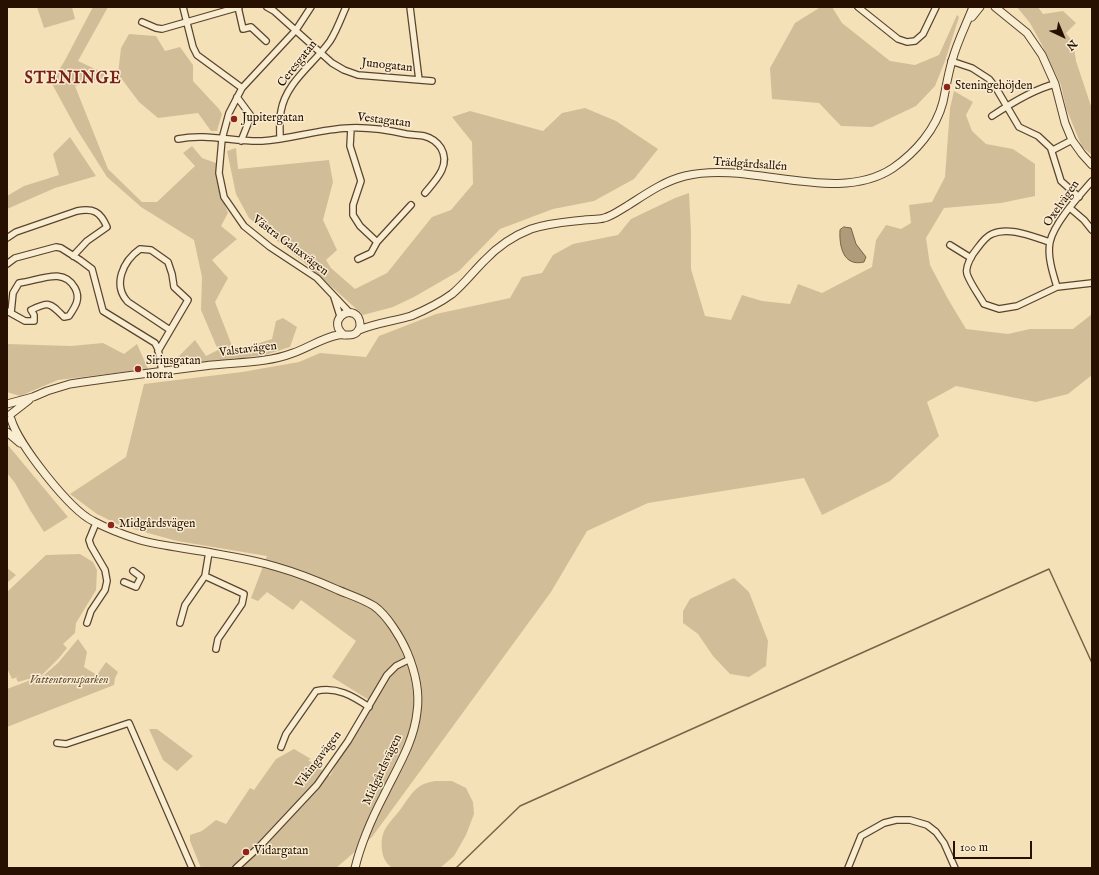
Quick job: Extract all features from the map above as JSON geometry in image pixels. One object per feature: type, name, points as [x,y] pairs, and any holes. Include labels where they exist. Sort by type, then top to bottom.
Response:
[{"type":"street","points":[[183,7],[193,47],[197,54],[242,88]]},
{"type":"street","points":[[142,22],[162,29],[238,7],[243,29],[251,27],[266,41]]},
{"type":"street","name":"Junogatan","points":[[267,7],[276,9],[296,30],[338,66],[358,75],[432,82]]},
{"type":"street","name":"Västra Galaxvägen","points":[[311,7],[296,30],[242,88],[237,97],[229,113],[222,140],[219,173],[224,197],[244,226],[270,247],[317,278],[350,312]]},
{"type":"street","name":"Ceresgatan","points":[[280,139],[279,125],[281,110],[288,92],[330,40],[346,7]]},
{"type":"street","points":[[410,7],[419,80]]},
{"type":"street","points":[[858,7],[898,39],[906,42],[915,41],[923,34],[936,7]]},
{"type":"street","name":"Trädgårdsallén","points":[[359,330],[412,315],[450,295],[466,282],[484,261],[510,239],[531,230],[555,223],[604,218],[619,211],[661,185],[683,177],[714,172],[834,184],[861,182],[892,169],[912,153],[928,135],[935,122],[942,104],[951,61],[973,7]]},
{"type":"street","name":"Trädgårdsallén","points":[[966,25],[980,7]]},
{"type":"street","points":[[995,7],[1027,33],[1042,55],[1055,84],[1064,123],[1072,140],[1092,165]]},
{"type":"street","points":[[1002,7],[1016,23]]},
{"type":"street","points":[[951,61],[972,68],[985,76],[996,88],[1019,127],[1038,136],[1052,149],[1061,181],[1079,196]]},
{"type":"street","points":[[992,116],[1007,106],[1055,84]]},
{"type":"street","points":[[237,97],[251,116],[241,141]]},
{"type":"street","points":[[351,128],[350,146],[361,181],[353,205],[353,216],[360,226],[377,242]]},
{"type":"street","name":"Vestagatan","points":[[222,140],[262,141],[280,139],[323,130],[351,128],[385,129],[425,136],[438,142],[444,153],[444,165],[438,177],[425,193]]},
{"type":"street","points":[[178,139],[193,136],[222,140]]},
{"type":"street","points":[[1052,149],[1053,150],[1072,140]]},
{"type":"street","name":"Oxelvägen","points":[[1058,287],[1050,266],[1050,242],[1056,226],[1092,181]]},
{"type":"street","points":[[358,259],[371,253],[377,242],[411,205]]},
{"type":"street","points":[[1070,208],[1084,220],[1092,230]]},
{"type":"street","points":[[7,238],[16,232],[77,211],[86,209],[95,211],[103,217],[107,227],[87,241],[73,256]]},
{"type":"street","points":[[1050,242],[1015,232],[1002,231],[991,234],[982,243],[967,266],[967,273],[984,304],[999,309],[1017,306],[1058,287],[1092,283]]},
{"type":"street","points":[[950,245],[971,258]]},
{"type":"street","points":[[7,264],[15,258],[56,247],[61,248],[92,269],[103,311],[110,317],[155,343],[162,371]]},
{"type":"street","points":[[158,351],[188,300],[174,287],[168,262],[151,250],[140,249],[133,254],[125,266],[120,279],[123,296],[128,302],[170,330]]},
{"type":"street","points":[[55,276],[63,276],[72,283],[77,292],[78,303],[69,316],[64,317],[52,305],[44,304],[31,310],[34,315],[34,321],[25,322],[9,312],[13,293],[19,283],[55,276]]},
{"type":"street","name":"Västra Galaxvägen","points":[[333,294],[340,316]]},
{"type":"street","points":[[344,335],[339,332],[337,321],[340,316],[345,313],[350,312],[355,314],[359,319],[359,330]]},
{"type":"street","name":"Trädgårdsallén","points":[[359,319],[383,323]]},
{"type":"street","name":"Valstavägen","points":[[322,340],[337,326]]},
{"type":"street","name":"Valstavägen","points":[[10,419],[10,410],[7,405],[70,384],[162,371],[265,361],[286,356],[322,340],[344,335],[350,336],[359,330]]},
{"type":"street","name":"Valstavägen","points":[[10,419],[33,397]]},
{"type":"street","name":"Midgårdsvägen","points":[[10,419],[26,449]]},
{"type":"street","name":"Midgårdsvägen","points":[[7,432],[26,449],[76,508],[96,523],[142,540],[277,566],[314,579],[375,607],[400,636],[410,659],[415,676],[418,711],[414,728],[404,754],[372,820],[357,858],[355,868]]},
{"type":"street","points":[[87,623],[91,612],[105,590],[107,581],[105,570],[89,540],[96,523]]},
{"type":"street","points":[[180,623],[185,605],[205,576],[209,552]]},
{"type":"street","points":[[124,582],[136,587],[141,577],[133,571]]},
{"type":"street","points":[[205,576],[244,594],[242,604],[218,639],[216,649]]},
{"type":"street","name":"Vikingavägen","points":[[236,868],[260,846],[317,785],[348,741],[387,676],[396,666],[410,659]]},
{"type":"street","points":[[281,747],[286,734],[316,691],[331,689],[353,696],[369,706]]},
{"type":"street","points":[[58,743],[66,744],[129,723],[192,868]]},
{"type":"street","points":[[848,868],[861,836],[884,823],[896,820],[910,820],[927,825],[936,832],[944,843],[955,868]]},
{"type":"green space","points":[[37,7],[72,7],[75,19],[44,28]]},
{"type":"green space","points":[[93,7],[108,7],[78,61],[106,74],[103,78],[75,86],[108,169],[142,202],[157,202],[195,166],[183,153],[192,146],[202,158],[216,163],[219,188],[228,213],[221,226],[237,239],[212,260],[228,278],[215,302],[234,351],[272,339],[276,321],[283,318],[297,327],[290,347],[265,355],[174,366],[175,360],[195,340],[206,356],[218,350],[201,310],[202,277],[194,240],[141,207],[107,177],[76,128],[51,82],[64,62]]},
{"type":"green space","points":[[823,7],[832,7],[842,23],[890,61],[915,65],[939,55],[957,15],[959,17],[945,61],[935,86],[916,106],[872,127],[841,126],[819,103],[772,99],[770,68],[795,23]]},
{"type":"green space","points":[[1017,7],[1038,7],[1043,14],[1063,11],[1076,23],[1066,33],[1073,42],[1076,61],[1092,109],[1092,155],[1082,147],[1066,108],[1061,85],[1030,23]]},
{"type":"green space","points":[[129,34],[156,36],[165,51],[180,47],[193,65],[193,81],[222,114],[217,131],[211,131],[198,113],[158,118],[139,102],[118,74],[121,48]]},
{"type":"green space","points":[[954,91],[973,102],[966,115],[972,131],[986,144],[1013,149],[1035,164],[1035,196],[1001,203],[944,208],[926,238],[930,265],[966,329],[1008,334],[1030,329],[1073,329],[1092,314],[1092,375],[1068,394],[1036,402],[956,386],[927,402],[939,436],[890,481],[822,515],[804,478],[648,503],[587,531],[551,592],[372,837],[336,868],[201,868],[190,841],[190,835],[202,831],[216,820],[226,824],[250,788],[254,790],[276,759],[294,749],[311,759],[308,760],[330,776],[369,700],[332,677],[356,641],[301,600],[293,610],[267,592],[258,601],[251,598],[267,556],[177,541],[119,525],[97,514],[70,494],[126,457],[144,384],[242,372],[299,362],[320,353],[366,357],[379,336],[436,314],[510,298],[522,277],[542,273],[553,255],[573,244],[618,235],[631,219],[689,193],[691,269],[705,316],[731,320],[742,295],[762,301],[790,304],[798,284],[822,293],[872,267],[876,240],[886,225],[901,229],[911,223],[909,205],[932,202],[945,177],[950,108]]},
{"type":"green space","points":[[585,108],[616,121],[658,149],[634,179],[594,201],[553,209],[500,229],[459,271],[414,297],[393,307],[363,315],[312,269],[249,218],[236,194],[227,151],[236,148],[238,169],[329,160],[333,182],[323,220],[337,250],[326,260],[331,268],[355,289],[387,273],[432,217],[451,210],[473,184],[472,142],[452,117],[470,111],[543,131],[562,113]]},
{"type":"green space","points":[[70,137],[96,176],[55,188],[7,209],[7,196],[24,186],[59,175],[53,154]]},
{"type":"green space","points":[[103,343],[124,354],[137,344],[148,369],[58,380],[20,396],[7,392],[7,344],[71,346]]},
{"type":"green space","points":[[7,444],[68,517],[44,532],[15,483],[7,473]]},
{"type":"green space","points":[[80,554],[93,562],[97,570],[96,590],[76,623],[75,633],[63,644],[67,648],[42,675],[18,682],[16,678],[20,676],[12,679],[7,668],[7,592],[46,555]]},
{"type":"green space","points":[[7,568],[16,575],[7,583]]},
{"type":"green space","points":[[734,578],[749,592],[768,641],[766,666],[749,677],[730,674],[713,656],[698,634],[683,623],[683,611],[690,599]]},
{"type":"green space","name":"Vattentornsparken","points":[[78,639],[87,652],[84,667],[97,675],[106,662],[118,672],[114,685],[7,727],[7,689],[44,675],[58,663]]},
{"type":"green space","points":[[149,729],[157,729],[193,756],[177,771],[163,760]]},
{"type":"green space","points":[[435,781],[452,781],[466,788],[473,802],[474,814],[466,835],[454,856],[440,868],[393,868],[387,863],[382,853],[382,837],[386,828],[417,788]]},
{"type":"shaded area","points":[[844,227],[851,228],[856,244],[866,257],[864,262],[857,263],[851,261],[844,254],[840,242],[840,230]]},
{"type":"waterway","points":[[456,868],[520,806],[1049,569],[1092,663]]},
{"type":"place","name":"Steningehöjden","points":[[947,87]]},
{"type":"place","name":"Jupitergatan","points":[[234,119]]},
{"type":"place","name":"Siriusgatan norra","points":[[138,369]]},
{"type":"place","name":"Midgårdsvägen","points":[[111,525]]},
{"type":"place","name":"Vidargatan","points":[[246,852]]},
{"type":"district","name":"STENINGE","points":[[73,80]]}]
